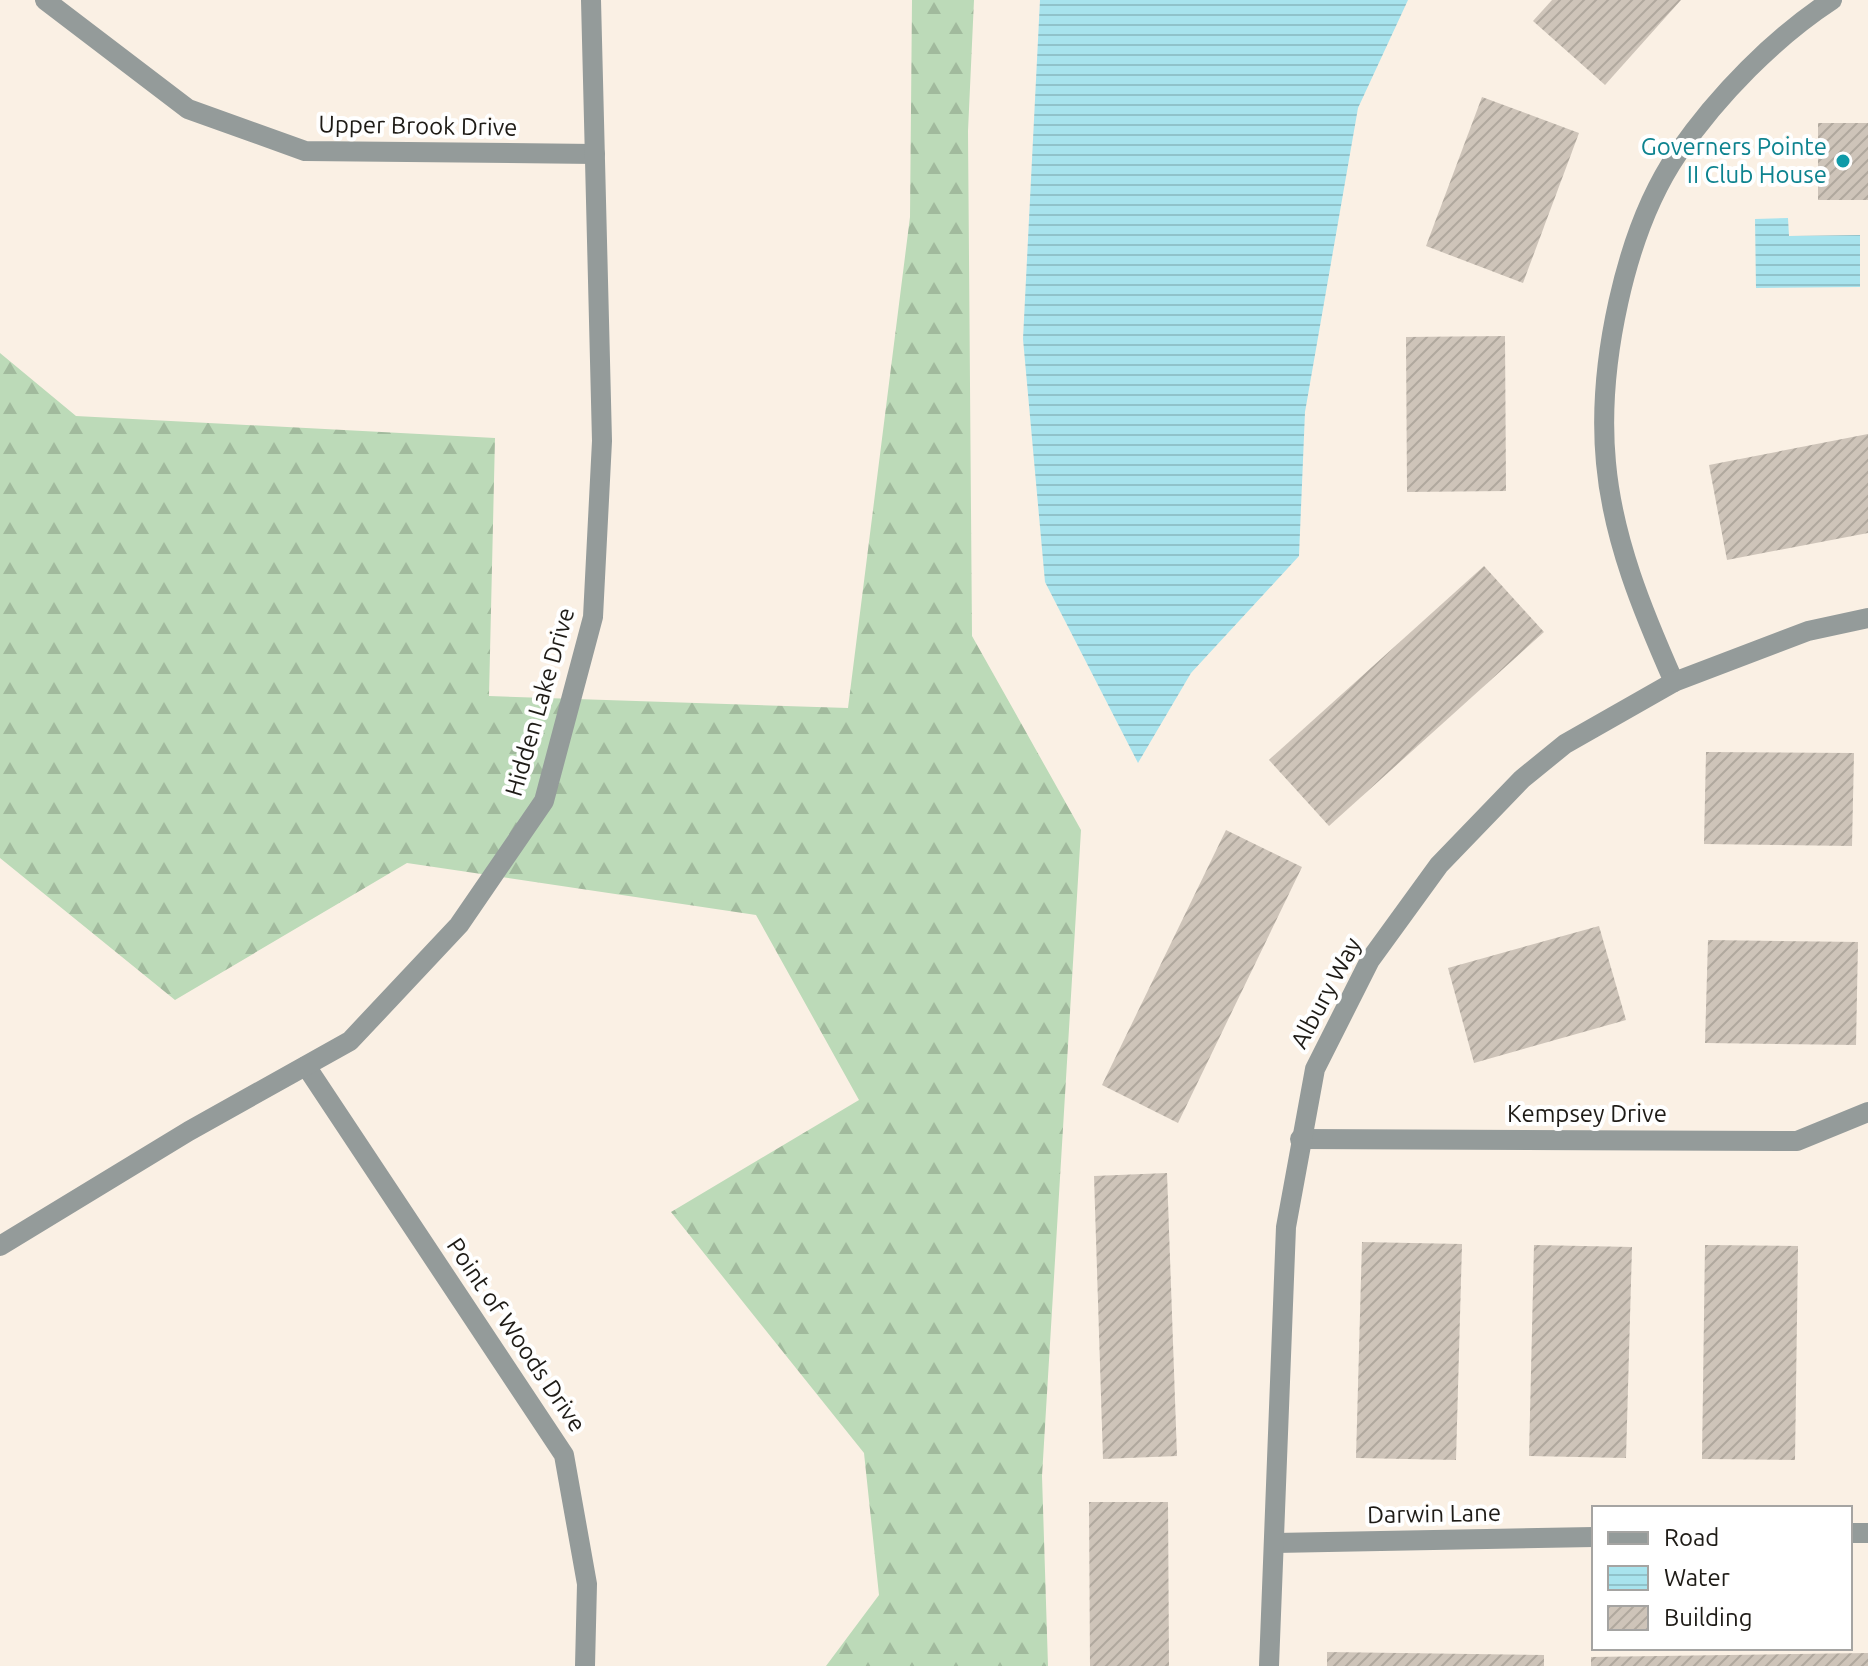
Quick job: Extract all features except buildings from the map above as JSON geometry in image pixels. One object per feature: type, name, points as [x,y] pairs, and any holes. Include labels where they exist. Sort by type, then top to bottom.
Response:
[{"type":"street","name":"Upper Brook Drive","points":[[45,0],[188,109],[305,151],[595,154]]},
{"type":"street","name":"Hidden Lake Drive","points":[[0,1246],[189,1131],[350,1041],[459,925],[544,801],[593,617],[602,441],[591,0]]},
{"type":"street","points":[[1674,682],[1640,603],[1617,524],[1606,463],[1604,408],[1613,337],[1648,210],[1678,154],[1735,84],[1804,19],[1832,0]]},
{"type":"street","name":"Albury Way","points":[[1269,1666],[1286,1227],[1315,1069],[1370,960],[1439,865],[1522,779],[1565,744],[1674,682],[1808,631],[1868,618]]},
{"type":"street","name":"Point of Woods Drive","points":[[306,1066],[564,1455],[587,1584],[585,1666]]},
{"type":"street","name":"Kempsey Drive","points":[[1300,1139],[1797,1141],[1868,1112]]},
{"type":"street","name":"Darwin Lane","points":[[1275,1543],[1592,1537]]},
{"type":"green space","points":[[912,0],[974,0],[968,131],[972,636],[1081,830],[1042,1476],[1048,1666],[826,1666],[879,1595],[864,1453],[671,1212],[859,1100],[756,915],[407,863],[175,1000],[0,858],[0,353],[76,416],[495,438],[489,696],[848,708],[910,217]]},
{"type":"water","points":[[1040,0],[1408,0],[1358,108],[1305,412],[1299,556],[1191,673],[1138,763],[1045,582],[1023,339]]},
{"type":"water","points":[[1788,218],[1789,236],[1860,235],[1860,287],[1756,288],[1755,219]]},
{"type":"place","name":"Governers Pointe II Club House","points":[[1843,161]]}]
